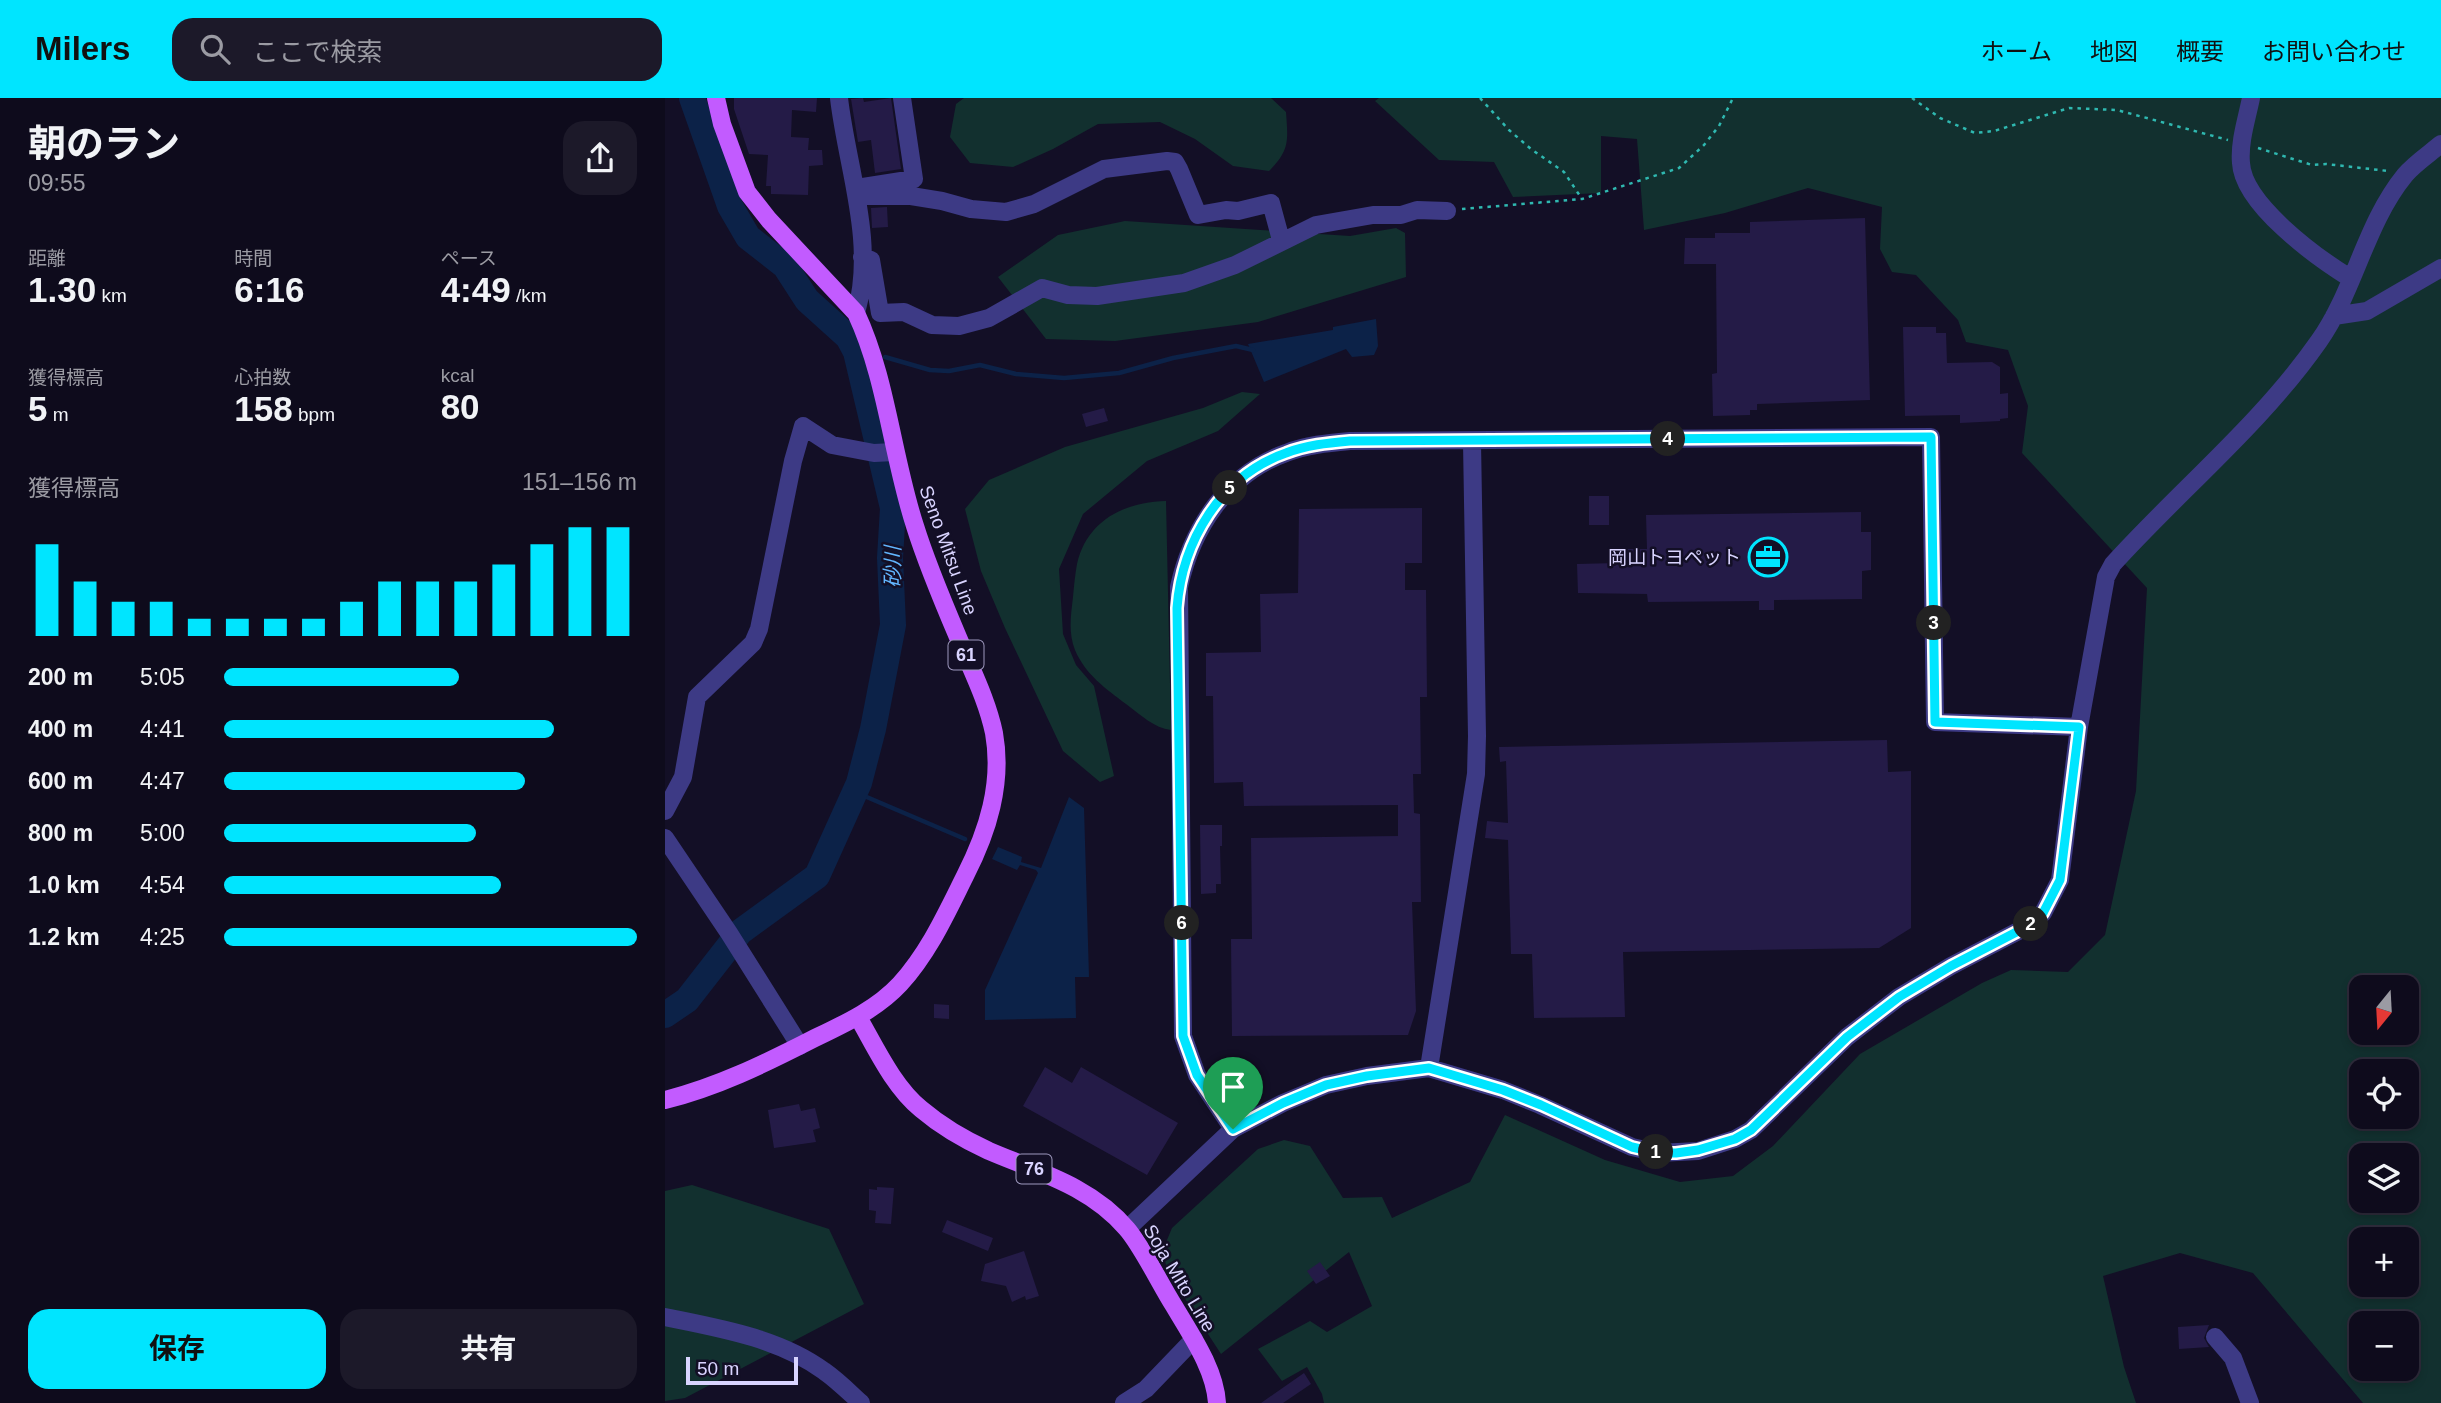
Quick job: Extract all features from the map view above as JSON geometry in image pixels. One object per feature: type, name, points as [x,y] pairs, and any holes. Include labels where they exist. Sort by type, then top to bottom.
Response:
[{"type":"main road","name":"Seno Mitsu Line","points":[[665,1100],[729,1079],[800,1046],[858,1017],[899,985],[930,946],[974,858],[992,812],[997,774],[994,736],[986,702],[884,452],[880,386],[863,328],[856,313],[769,220],[747,192],[722,124],[716,98]]},
{"type":"main road","name":"Soja MIto Line","points":[[858,1017],[895,1080],[919,1108],[951,1132],[1062,1180],[1097,1201],[1127,1229],[1194,1339],[1216,1389],[1217,1403]]},
{"type":"street","points":[[839,98],[856,192],[862,257],[862,292],[856,313]]},
{"type":"street","points":[[856,192],[914,179],[902,98]]},
{"type":"street","points":[[2251,98],[2241,163],[2252,195],[2266,212],[2329,265],[2350,278]]},
{"type":"street","points":[[1127,1229],[1233,1129],[1283,1103],[1326,1085],[1367,1076],[1429,1068],[1503,1090],[1632,1147],[1658,1153],[1698,1150],[1735,1139],[1751,1130],[1847,1037],[1899,997],[1951,966],[2030,925],[2043,913],[2060,880],[2079,727],[2106,577],[2113,564],[2265,409],[2312,351],[2334,316],[2383,206],[2406,174],[2441,144]]},
{"type":"street","points":[[856,192],[911,196],[971,209],[1006,212],[1034,204],[1104,169],[1167,161],[1175,162],[1198,215],[1226,210],[1238,211],[1271,203],[1281,240]]},
{"type":"street","points":[[862,257],[871,260],[880,313],[904,312],[932,325],[959,326],[989,318],[1042,288],[1068,295],[1097,296],[1184,283],[1235,265],[1316,225],[1347,219],[1401,215],[1417,210],[1447,211]]},
{"type":"street","points":[[2334,316],[2367,311],[2441,268]]},
{"type":"street","points":[[665,811],[683,777],[697,697],[753,643],[803,426],[832,445],[884,452]]},
{"type":"street","points":[[1233,1129],[1197,1075],[1183,1036],[1177,608],[1179,586],[1189,550],[1207,515],[1229,490],[1256,468],[1284,453],[1304,447],[1350,441],[1931,437],[1935,722],[2079,727]]},
{"type":"street","points":[[1429,1068],[1476,774],[1472,442]]},
{"type":"street","points":[[665,838],[800,1046]]},
{"type":"street","points":[[665,1317],[769,1342],[797,1354],[825,1371],[861,1403]]},
{"type":"street","points":[[2215,1337],[2233,1358],[2249,1403]]},
{"type":"street","points":[[1124,1403],[1146,1389],[1194,1339]]},
{"type":"path","points":[[1480,98],[1509,130],[1564,172],[1582,199]]},
{"type":"path","points":[[1447,211],[1582,199],[1679,168],[1712,136],[1733,98]]},
{"type":"path","points":[[1912,98],[1940,118],[1975,133],[1994,131],[2069,108],[2117,110],[2312,165],[2326,164],[2406,174]]},
{"type":"green space","points":[[964,98],[1271,98],[1286,112],[1287,138],[1281,157],[1269,171],[1233,166],[1195,139],[1160,122],[1098,124],[1013,167],[970,163],[950,137],[956,104]]},
{"type":"green space","points":[[1379,98],[2441,98],[2441,1403],[2363,1403],[2253,1273],[2180,1253],[2103,1276],[2124,1367],[2136,1403],[1324,1403],[1307,1367],[1282,1381],[1258,1349],[1310,1321],[1327,1332],[1372,1306],[1349,1252],[1221,1354],[1169,1274],[1162,1252],[1172,1228],[1258,1149],[1284,1140],[1310,1146],[1343,1198],[1382,1197],[1392,1218],[1470,1182],[1505,1115],[1605,1160],[1680,1182],[1733,1176],[1773,1146],[1860,1054],[1982,983],[2011,970],[2068,972],[2105,935],[2136,791],[2147,588],[2022,453],[2028,406],[2008,350],[1966,342],[1958,320],[1916,275],[1892,272],[1880,249],[1882,207],[1808,188],[1725,213],[1644,230],[1637,139],[1601,136],[1601,193],[1513,197],[1494,162],[1439,160],[1375,101]]},
{"type":"green space","points":[[1125,221],[1350,236],[1396,228],[1405,233],[1406,277],[1258,322],[1115,341],[1046,339],[998,277],[1058,235]]},
{"type":"green space","points":[[1242,392],[1260,394],[1218,431],[1147,461],[1083,514],[1059,569],[1063,634],[1076,665],[1094,686],[1114,776],[1100,782],[1063,751],[981,571],[965,509],[989,480],[1065,447],[1203,408]]},
{"type":"green space","points":[[1166,501],[1171,730],[1148,720],[1097,680],[1079,659],[1071,630],[1077,564],[1089,536],[1110,516],[1122,510]]},
{"type":"green space","points":[[692,1185],[829,1229],[864,1304],[685,1398],[665,1401],[665,1191]]},
{"type":"water","points":[[1376,319],[1378,346],[1374,355],[1352,357],[1346,349],[1264,382],[1248,344],[1333,330],[1333,327]]},
{"type":"water","points":[[1069,797],[1084,808],[1089,977],[1075,977],[1076,1018],[985,1020],[985,990],[1038,873],[1020,865],[1017,870],[992,859],[998,847],[1022,857],[1021,862],[1041,868]]},
{"type":"building","points":[[734,98],[817,98],[816,112],[792,110],[791,137],[809,138],[808,150],[822,150],[823,165],[809,166],[808,195],[771,194],[771,186],[766,186],[768,155],[749,154],[734,109]]},
{"type":"building","points":[[863,98],[864,102],[891,98],[901,169],[875,173],[871,140],[858,142],[851,99]]},
{"type":"building","points":[[887,207],[888,227],[872,228],[871,208]]},
{"type":"building","points":[[1865,218],[1870,400],[1757,404],[1757,410],[1750,410],[1750,415],[1713,416],[1712,374],[1717,373],[1716,264],[1684,264],[1685,238],[1715,238],[1715,233],[1750,233],[1750,222]]},
{"type":"building","points":[[1903,327],[1936,327],[1936,333],[1946,333],[1947,363],[1992,362],[2000,367],[2000,394],[2008,393],[2008,418],[2000,421],[1960,423],[1960,415],[1905,416]]},
{"type":"building","points":[[1104,408],[1108,421],[1086,427],[1082,414]]},
{"type":"building","points":[[1589,496],[1609,496],[1609,525],[1589,525]]},
{"type":"building","points":[[1422,508],[1422,563],[1405,563],[1405,590],[1426,590],[1427,697],[1420,697],[1421,774],[1413,774],[1414,813],[1420,814],[1421,902],[1412,902],[1416,1011],[1408,1035],[1232,1036],[1231,939],[1252,939],[1251,838],[1398,836],[1398,805],[1244,806],[1243,782],[1214,783],[1213,696],[1206,696],[1206,653],[1261,652],[1260,594],[1298,593],[1299,509]]},
{"type":"building","points":[[1861,512],[1861,532],[1871,532],[1871,570],[1862,571],[1862,599],[1774,600],[1774,610],[1759,610],[1759,601],[1648,602],[1647,594],[1578,593],[1577,564],[1617,563],[1617,549],[1647,549],[1646,515]]},
{"type":"building","points":[[1887,740],[1888,772],[1911,771],[1911,928],[1879,948],[1623,952],[1625,1017],[1534,1018],[1532,954],[1511,954],[1508,840],[1485,838],[1487,821],[1508,823],[1506,761],[1500,762],[1499,747]]},
{"type":"building","points":[[1200,825],[1222,825],[1221,884],[1216,884],[1216,893],[1201,894]]},
{"type":"building","points":[[934,1004],[949,1005],[949,1019],[934,1018]]},
{"type":"building","points":[[1045,1067],[1072,1083],[1081,1067],[1178,1123],[1147,1175],[1023,1106]]},
{"type":"building","points":[[799,1104],[801,1111],[815,1108],[820,1128],[813,1130],[816,1142],[774,1148],[768,1110]]},
{"type":"building","points":[[877,1187],[894,1188],[891,1224],[875,1223],[876,1211],[869,1210],[869,1189],[877,1190]]},
{"type":"building","points":[[947,1220],[993,1238],[988,1251],[942,1232]]},
{"type":"building","points":[[1024,1251],[1039,1296],[1026,1300],[1025,1296],[1012,1302],[1006,1286],[981,1281],[985,1264]]},
{"type":"building","points":[[1320,1262],[1330,1276],[1316,1284],[1307,1271]]},
{"type":"building","points":[[2209,1325],[2204,1338],[2209,1347],[2179,1349],[2178,1327]]},
{"type":"building","points":[[1304,1373],[1311,1384],[1283,1403],[1261,1403]]},
{"type":"waterway","name":"砂川","points":[[665,1015],[687,1000],[740,932],[817,876],[859,783],[873,729],[893,625],[890,558],[893,508],[856,352],[848,337],[807,300],[785,266],[748,237],[730,206],[692,98]]},
{"type":"waterway","points":[[885,357],[930,370],[949,371],[980,365],[1016,374],[1064,378],[1119,373],[1173,358],[1236,346],[1253,350]]},
{"type":"waterway","name":"砂川","points":[[856,352],[860,353]]},
{"type":"waterway","points":[[855,792],[965,839]]},
{"type":"place","name":"岡山トヨペット","points":[[1768,557]]},
{"type":"route","points":[[1931,437],[1935,722],[2079,727],[2060,880],[2043,913],[2030,925],[1951,966],[1899,997],[1847,1037],[1751,1130],[1716,1146],[1676,1153],[1658,1153],[1632,1147],[1503,1090],[1429,1068],[1367,1076],[1326,1085],[1283,1103],[1233,1129],[1197,1075],[1183,1036],[1177,608],[1179,586],[1189,550],[1207,515],[1229,490],[1256,468],[1284,453],[1304,447],[1350,441],[1931,437]]}]
